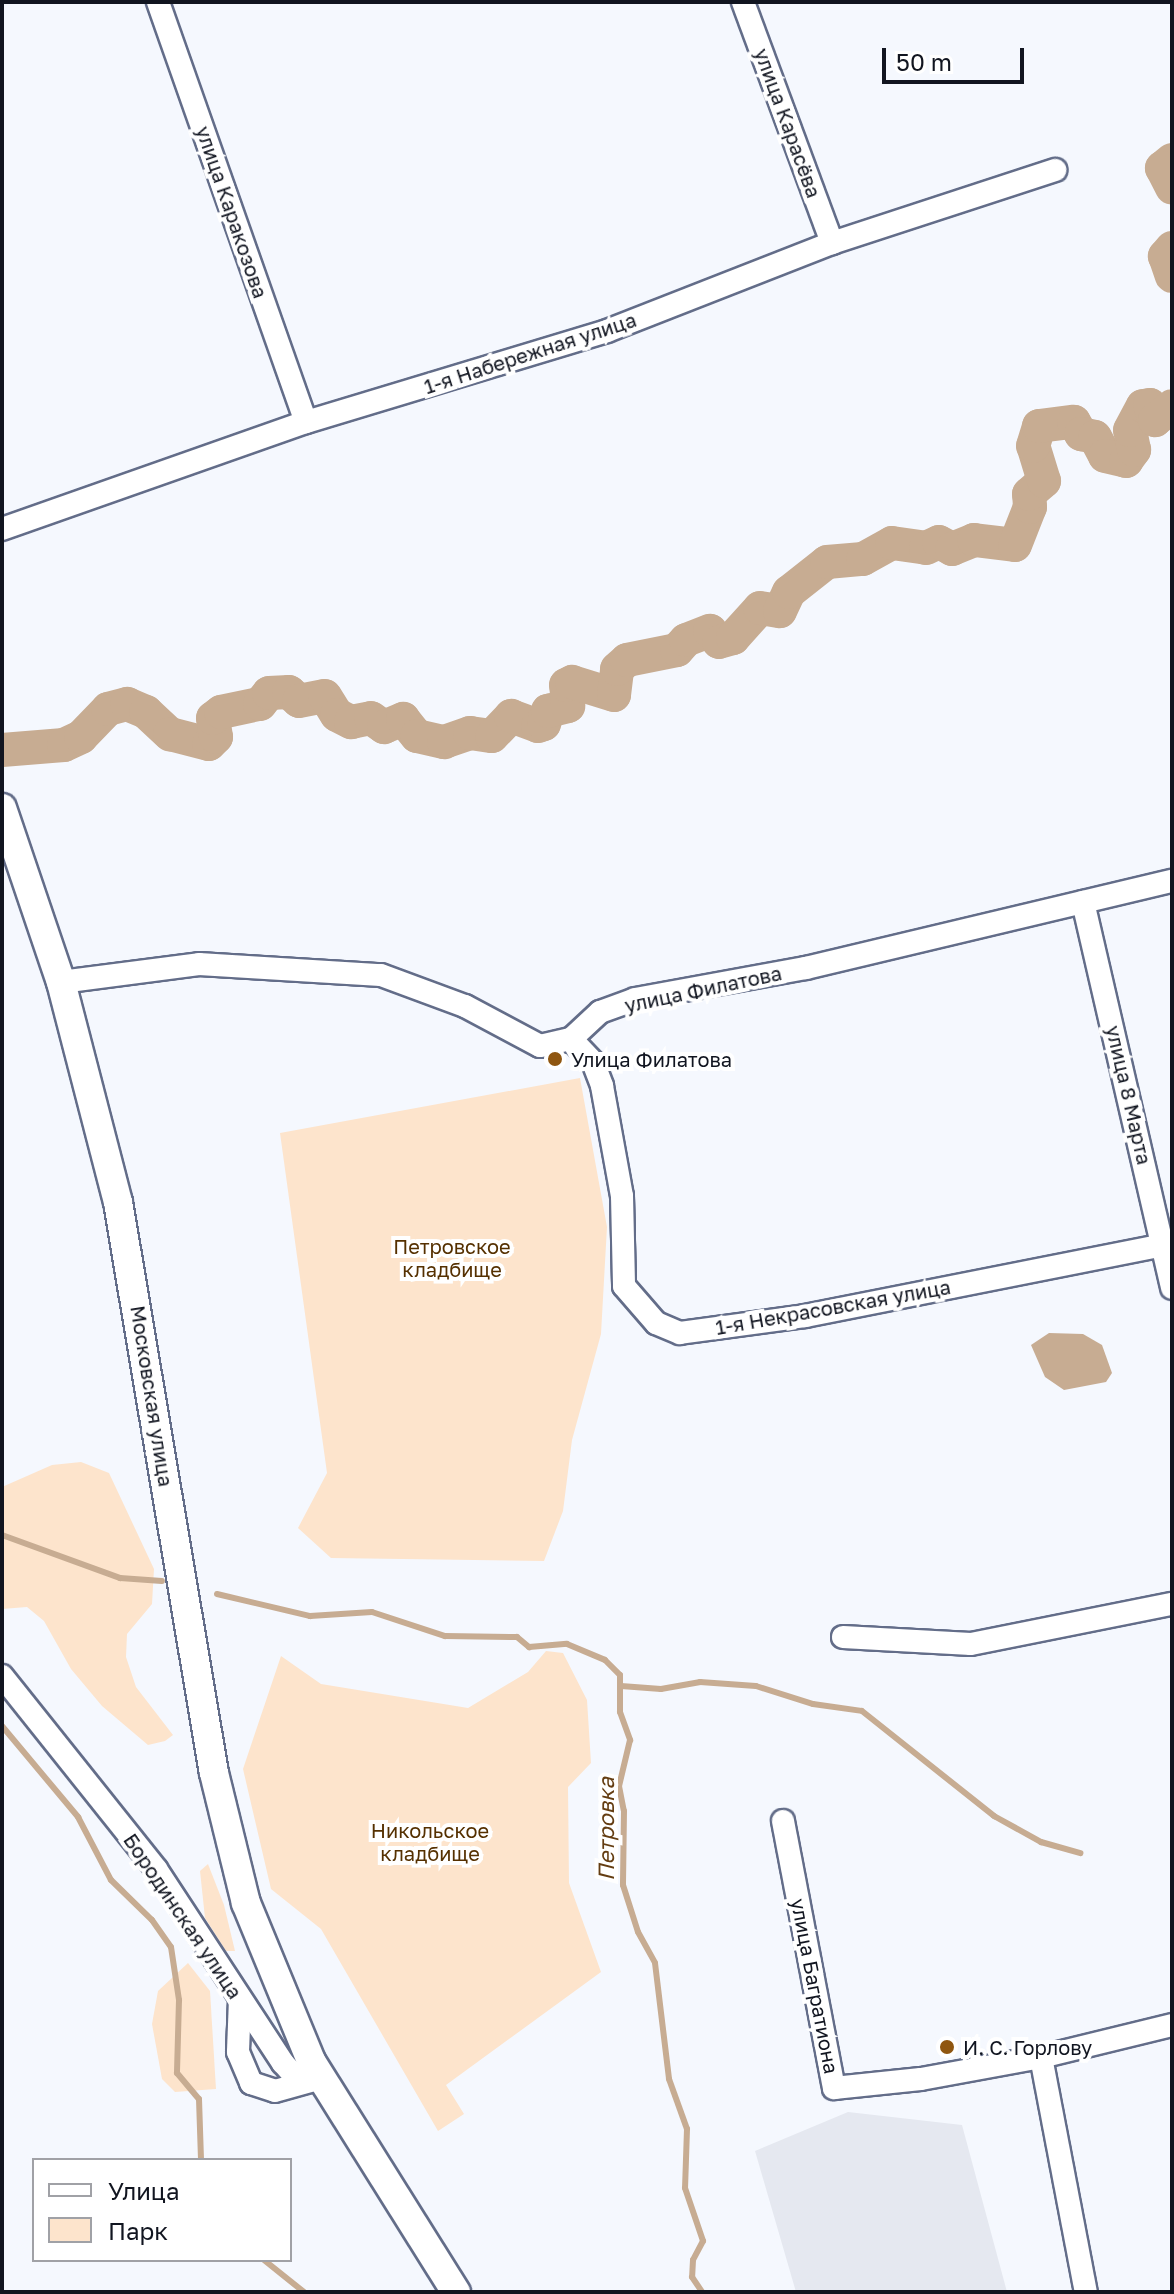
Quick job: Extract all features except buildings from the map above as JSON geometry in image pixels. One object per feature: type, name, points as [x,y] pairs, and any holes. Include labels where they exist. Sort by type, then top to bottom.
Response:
[{"type":"main road","name":"Московская улица","points":[[2,808],[61,982],[118,1202],[235,1867],[311,2080],[456,2292]]},
{"type":"street","name":"улица Каракозова","points":[[158,2],[306,422]]},
{"type":"street","name":"улица Карасёва","points":[[743,2],[832,243]]},
{"type":"street","name":"1-я Набережная улица","points":[[2,529],[306,422],[607,331],[832,243],[1055,170]]},
{"type":"street","name":"улица Филатова","points":[[571,1039],[600,1012],[635,999],[806,968],[1172,881]]},
{"type":"street","name":"улица 8 Марта","points":[[1083,902],[1168,1244],[1172,1288]]},
{"type":"street","points":[[61,982],[199,964],[333,969],[381,975],[425,990],[528,1043],[571,1039]]},
{"type":"street","name":"1-я Некрасовская улица","points":[[571,1039],[593,1062],[602,1086],[622,1196],[624,1286],[656,1323],[680,1333],[805,1316],[1168,1244]]},
{"type":"street","points":[[843,1637],[971,1644],[1172,1604]]},
{"type":"street","name":"Бородинская улица","points":[[2,1676],[156,1869],[240,1999],[311,2080]]},
{"type":"street","name":"улица Багратиона","points":[[783,1821],[834,2088],[921,2079],[1041,2057]]},
{"type":"street","points":[[240,1999],[238,2052],[246,2076],[265,2091],[311,2080]]},
{"type":"street","points":[[1086,2292],[1041,2057],[1172,2025]]},
{"type":"shaded area","points":[[1049,1333],[1083,1334],[1102,1345],[1112,1373],[1106,1382],[1064,1390],[1045,1377],[1031,1345]]},
{"type":"shaded area","points":[[848,2112],[962,2125],[1007,2292],[796,2292],[755,2151]]},
{"type":"green space","name":"Петровское кладбище","points":[[580,1078],[607,1227],[601,1334],[572,1440],[563,1511],[544,1561],[331,1558],[298,1528],[327,1473],[280,1133]]},
{"type":"green space","points":[[81,1462],[109,1473],[154,1569],[152,1604],[127,1634],[126,1657],[136,1687],[173,1735],[165,1741],[148,1745],[102,1706],[71,1669],[44,1621],[27,1607],[2,1609],[2,1487],[52,1465]]},
{"type":"green space","name":"Никольское кладбище","points":[[546,1651],[563,1653],[587,1700],[591,1763],[568,1787],[569,1883],[601,1972],[446,2085],[464,2114],[438,2131],[321,1929],[271,1889],[243,1769],[281,1656],[321,1684],[468,1708],[528,1672]]},
{"type":"green space","points":[[208,1864],[224,1905],[235,1951],[226,1951],[205,1918],[200,1871]]},
{"type":"green space","points":[[188,1963],[210,1991],[216,2089],[175,2092],[162,2079],[152,2024],[158,1991]]},
{"type":"waterway","points":[[1172,160],[1162,168],[1172,188]]},
{"type":"waterway","points":[[1172,248],[1165,256],[1172,276]]},
{"type":"waterway","points":[[2,750],[64,745],[81,737],[108,709],[127,704],[146,712],[170,734],[209,744],[216,737],[213,718],[221,712],[260,704],[269,693],[289,692],[299,701],[325,696],[337,715],[351,722],[371,718],[384,727],[403,719],[417,736],[444,742],[470,733],[492,736],[511,716],[538,726],[544,724],[548,711],[568,706],[566,685],[572,682],[614,695],[617,669],[627,660],[677,650],[686,640],[710,631],[719,642],[733,638],[760,608],[780,611],[789,592],[827,562],[863,559],[892,543],[926,548],[939,542],[952,549],[974,540],[1015,545],[1030,507],[1029,494],[1044,481],[1033,446],[1039,426],[1074,422],[1081,434],[1095,437],[1105,456],[1126,461],[1134,450],[1130,430],[1143,406],[1150,405],[1155,420],[1172,406]]},
{"type":"waterway","name":"Петровка","points":[[2,1535],[120,1578],[162,1581]]},
{"type":"waterway","name":"Петровка","points":[[217,1594],[310,1616],[372,1612],[445,1636],[517,1637],[529,1647],[567,1644],[605,1660],[620,1675],[620,1712],[630,1740],[619,1786],[624,1811],[623,1885],[638,1932],[655,1963],[669,2079],[687,2129],[685,2188],[703,2241],[693,2260],[692,2277],[702,2292]]},
{"type":"waterway","points":[[621,1686],[661,1689],[700,1682],[756,1686],[813,1704],[862,1711],[994,1816],[1041,1842],[1080,1853]]},
{"type":"waterway","points":[[2,1726],[78,1817],[111,1880],[152,1920],[171,1947],[179,2000],[177,2073],[199,2099],[201,2158]]},
{"type":"waterway","points":[[266,2262],[304,2292]]},
{"type":"place","name":"Улица Филатова","points":[[555,1059]]},
{"type":"place","name":"И. С. Горлову","points":[[947,2047]]}]
